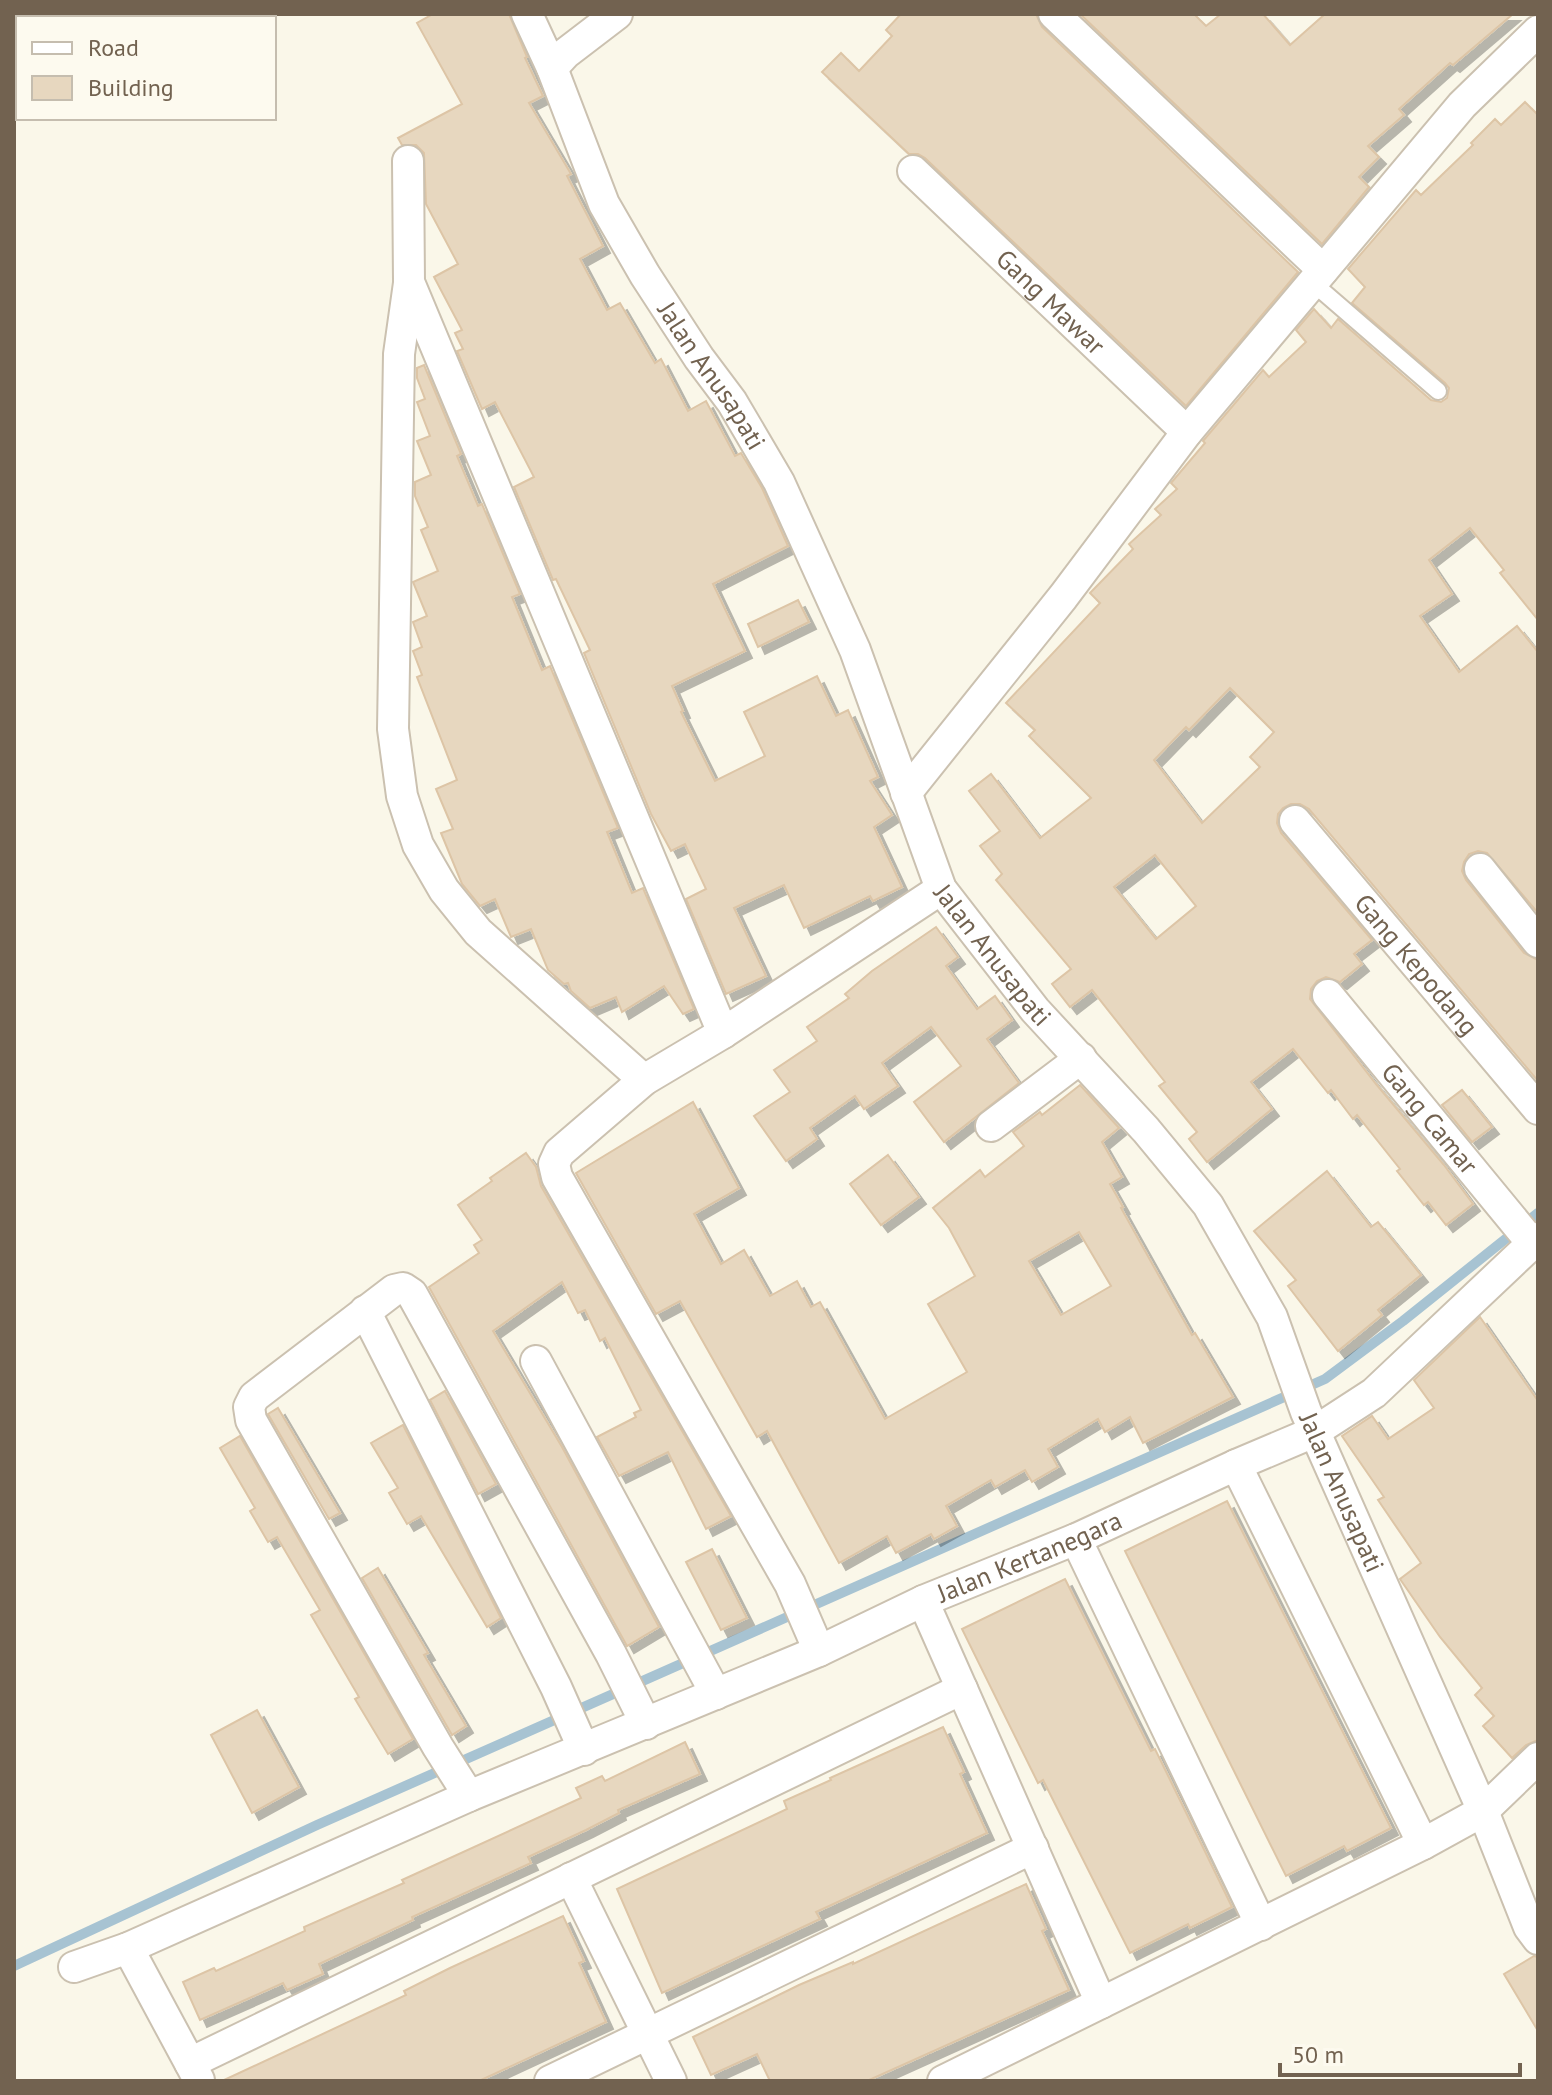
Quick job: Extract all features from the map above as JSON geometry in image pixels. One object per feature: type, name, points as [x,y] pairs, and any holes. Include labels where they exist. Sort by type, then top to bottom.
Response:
[{"type":"street","name":"Jalan Anusapati","points":[[527,14],[552,68],[604,204],[645,275],[732,402],[779,482],[855,650],[941,889],[1035,1010],[1081,1058],[1208,1205],[1255,1285],[1283,1345],[1310,1422],[1535,1928]]},
{"type":"street","points":[[552,68],[566,53],[617,14]]},
{"type":"street","points":[[1054,14],[1318,277]]},
{"type":"street","points":[[906,793],[1063,597],[1187,432],[1462,105],[1538,31]]},
{"type":"street","points":[[408,161],[409,282],[399,354],[393,714],[402,796],[418,845],[444,890],[478,932],[644,1080]]},
{"type":"street","name":"Gang Mawar","points":[[913,171],[1187,432]]},
{"type":"street","points":[[409,282],[723,1033]]},
{"type":"street","name":"Gang Kepodang","points":[[1295,821],[1538,1109]]},
{"type":"street","points":[[1480,869],[1538,942]]},
{"type":"street","points":[[817,1648],[790,1584],[557,1177],[554,1164],[559,1153],[644,1080],[723,1033],[941,889]]},
{"type":"street","name":"Gang Camar","points":[[1328,995],[1529,1236]]},
{"type":"street","points":[[991,1126],[1081,1058]]},
{"type":"street","name":"Jalan Kertanegara","points":[[74,1967],[128,1948],[464,1789],[580,1742],[640,1711],[817,1648],[1076,1539],[1236,1465],[1310,1422],[1374,1393],[1529,1236]]},
{"type":"street","points":[[464,1789],[251,1420],[249,1407],[254,1397],[394,1290],[403,1288],[412,1294],[640,1711]]},
{"type":"street","points":[[365,1311],[556,1687],[580,1742]]},
{"type":"street","points":[[536,1361],[711,1685]]},
{"type":"street","points":[[1236,1465],[1423,1844]]},
{"type":"street","points":[[1076,1539],[1261,1925]]},
{"type":"street","points":[[923,1601],[1101,2003]]},
{"type":"street","points":[[128,1948],[195,2072],[571,1878],[962,1689]]},
{"type":"street","points":[[943,2081],[1423,1844],[1483,1811],[1538,1758]]},
{"type":"street","points":[[550,2081],[1033,1848]]},
{"type":"street","points":[[571,1878],[671,2081]]},
{"type":"lane","points":[[1318,277],[1438,391]]},
{"type":"building","points":[[433,14],[509,14],[543,96],[529,103],[571,174],[567,176],[603,246],[580,259],[607,310],[620,303],[655,363],[661,359],[688,411],[706,401],[735,456],[741,453],[762,488],[788,546],[713,584],[745,651],[672,686],[681,712],[715,781],[765,756],[744,712],[817,676],[836,716],[848,710],[878,777],[870,781],[892,815],[874,827],[902,887],[873,901],[870,896],[804,928],[784,885],[734,908],[766,976],[726,994],[686,899],[706,889],[685,844],[671,851],[651,814],[584,653],[590,650],[556,579],[553,580],[514,487],[534,477],[495,402],[482,409],[457,351],[463,349],[455,333],[462,330],[434,277],[458,264],[426,204],[424,153],[416,145],[402,145],[398,138],[462,104],[417,23]]},
{"type":"building","points":[[901,14],[1036,14],[1042,27],[1298,272],[1186,406],[925,158],[909,154],[822,72],[841,53],[859,71],[892,36],[886,30]]},
{"type":"building","points":[[1080,14],[1194,14],[1206,26],[1221,14],[1263,14],[1290,45],[1325,14],[1513,14],[1453,65],[1450,63],[1399,109],[1404,115],[1368,146],[1379,157],[1359,177],[1369,187],[1322,244]]},
{"type":"building","points":[[1525,102],[1538,115],[1538,620],[1500,573],[1504,570],[1470,528],[1429,560],[1452,594],[1420,616],[1459,672],[1517,626],[1538,652],[1538,913],[1487,853],[1478,851],[1469,854],[1462,871],[1524,953],[1538,960],[1538,1081],[1309,809],[1300,804],[1291,804],[1278,814],[1277,823],[1281,833],[1372,940],[1354,954],[1362,964],[1340,982],[1326,977],[1317,981],[1311,989],[1310,999],[1473,1204],[1446,1225],[1428,1202],[1424,1205],[1357,1115],[1353,1119],[1293,1049],[1251,1082],[1272,1109],[1207,1162],[1189,1139],[1197,1132],[1159,1086],[1165,1082],[1092,990],[1070,1007],[1052,984],[1071,969],[996,880],[1002,874],[980,846],[1000,831],[969,791],[991,774],[1040,838],[1091,798],[1029,736],[1035,730],[1006,703],[1100,603],[1090,593],[1133,549],[1129,544],[1161,515],[1155,509],[1177,489],[1171,483],[1205,443],[1203,441],[1263,370],[1269,377],[1306,342],[1296,330],[1314,309],[1331,328],[1338,319],[1431,400],[1441,402],[1447,398],[1449,388],[1445,383],[1352,303],[1365,287],[1348,269],[1416,190],[1421,195],[1495,119],[1501,125]],"holes":[[[1230,688],[1274,732],[1250,757],[1260,767],[1202,823],[1154,760]],[[1155,855],[1196,906],[1156,939],[1114,887]]]},
{"type":"building","points":[[424,365],[461,454],[457,456],[478,506],[482,504],[520,594],[512,597],[542,670],[550,666],[618,828],[607,832],[632,893],[643,888],[694,1009],[683,1014],[664,986],[622,1012],[616,997],[590,1008],[571,991],[568,983],[564,984],[548,970],[531,929],[511,937],[495,899],[480,906],[462,884],[441,833],[453,829],[436,789],[457,780],[417,677],[422,675],[413,651],[422,647],[413,622],[427,616],[413,582],[438,571],[421,530],[428,527],[415,496],[415,482],[431,475],[417,441],[430,436],[417,402],[425,399],[417,378],[417,368]]},
{"type":"building","points":[[798,600],[809,622],[758,647],[748,624]]},
{"type":"building","points":[[936,927],[958,957],[946,966],[977,1009],[995,996],[1012,1020],[987,1039],[1019,1083],[944,1142],[914,1102],[961,1066],[931,1027],[882,1063],[898,1086],[864,1109],[855,1096],[810,1128],[817,1139],[786,1161],[754,1116],[790,1092],[774,1070],[817,1041],[807,1027],[849,998],[845,994],[872,971]]},
{"type":"building","points":[[1080,1085],[1119,1128],[1102,1142],[1122,1177],[1110,1184],[1192,1335],[1195,1333],[1233,1397],[1143,1443],[1130,1417],[1105,1432],[1098,1419],[1048,1449],[1058,1467],[1032,1482],[1025,1470],[995,1487],[991,1480],[946,1506],[957,1526],[934,1539],[931,1534],[896,1553],[887,1536],[839,1563],[767,1431],[757,1437],[680,1301],[656,1314],[576,1173],[693,1102],[739,1188],[694,1214],[721,1264],[744,1250],[770,1296],[797,1281],[811,1307],[820,1302],[885,1419],[967,1372],[928,1304],[975,1276],[949,1228],[933,1208],[980,1170],[985,1177],[1024,1146],[1013,1132],[1040,1112],[1042,1115]],"holes":[[[1079,1232],[1111,1286],[1061,1315],[1029,1261]]]},
{"type":"building","points":[[1462,1090],[1492,1127],[1472,1142],[1442,1105]]},
{"type":"building","points":[[526,1153],[536,1167],[541,1186],[731,1516],[706,1529],[668,1452],[619,1476],[597,1437],[636,1417],[634,1413],[641,1410],[605,1338],[600,1341],[585,1310],[578,1313],[562,1282],[493,1331],[562,1447],[659,1627],[627,1646],[429,1287],[479,1253],[474,1245],[482,1240],[458,1205]]},
{"type":"building","points":[[888,1155],[919,1197],[881,1225],[850,1184]]},
{"type":"building","points":[[1327,1171],[1371,1227],[1378,1222],[1421,1275],[1378,1310],[1382,1315],[1338,1351],[1288,1286],[1296,1280],[1254,1231]]},
{"type":"building","points":[[1480,1317],[1538,1401],[1538,1740],[1526,1745],[1512,1758],[1483,1726],[1494,1716],[1475,1695],[1482,1688],[1440,1637],[1400,1579],[1421,1563],[1378,1500],[1384,1497],[1342,1436],[1372,1416],[1388,1439],[1434,1408],[1414,1380]]},
{"type":"building","points":[[445,1391],[496,1484],[478,1494],[430,1400]]},
{"type":"building","points":[[278,1408],[340,1513],[329,1519],[268,1414]]},
{"type":"building","points":[[403,1425],[501,1618],[487,1627],[421,1516],[407,1524],[389,1493],[398,1488],[371,1443]]},
{"type":"building","points":[[240,1436],[413,1739],[388,1754],[311,1615],[320,1610],[277,1537],[268,1542],[250,1511],[255,1508],[220,1448]]},
{"type":"building","points":[[1227,1501],[1391,1828],[1347,1851],[1344,1846],[1286,1876],[1125,1551]]},
{"type":"building","points":[[712,1549],[747,1618],[721,1630],[686,1562]]},
{"type":"building","points":[[378,1568],[466,1726],[452,1735],[362,1578]]},
{"type":"building","points":[[1065,1579],[1151,1751],[1155,1749],[1232,1907],[1190,1928],[1188,1924],[1130,1953],[1043,1780],[1038,1783],[962,1629]]},
{"type":"building","points":[[257,1710],[299,1787],[252,1813],[211,1735]]},
{"type":"building","points":[[943,1727],[987,1833],[816,1912],[820,1919],[662,1993],[617,1889],[787,1809],[784,1801],[830,1778]]},
{"type":"building","points":[[685,1742],[700,1774],[618,1810],[619,1813],[528,1857],[531,1863],[412,1917],[413,1920],[319,1964],[323,1974],[287,1990],[283,1983],[200,2020],[183,1982],[214,1968],[216,1971],[305,1931],[304,1927],[581,1798],[576,1788],[602,1776],[605,1781]]},
{"type":"building","points":[[1026,1884],[1046,1929],[1042,1931],[1069,1990],[867,2081],[770,2081],[757,2054],[711,2075],[693,2037],[799,1985],[853,1964]]},
{"type":"building","points":[[563,1916],[584,1961],[579,1963],[606,2022],[479,2081],[222,2081],[406,1995],[404,1991]]},
{"type":"building","points":[[1534,1956],[1538,1957],[1538,2031],[1504,1974]]},
{"type":"waterway","points":[[14,1966],[317,1825],[1325,1379],[1538,1213]]}]
